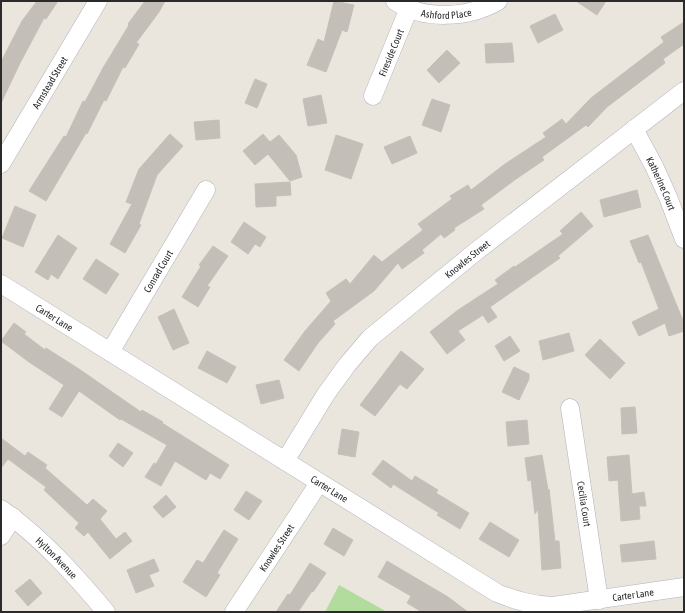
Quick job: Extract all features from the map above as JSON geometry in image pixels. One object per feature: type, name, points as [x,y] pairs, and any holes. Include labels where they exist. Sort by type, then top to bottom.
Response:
[{"type":"street","name":"Armstead Street","points":[[1,164],[98,1]]},
{"type":"street","name":"Ashford Place","points":[[402,5],[426,13],[456,14],[475,11],[498,1]]},
{"type":"street","name":"Fireside Court","points":[[373,96],[402,5]]},
{"type":"street","name":"Knowles Street","points":[[285,461],[326,394],[347,365],[370,338],[474,253],[684,91]]},
{"type":"street","name":"Katherine Court","points":[[634,129],[654,166],[684,239]]},
{"type":"street","name":"Conrad Court","points":[[110,352],[206,190]]},
{"type":"street","name":"Carter Lane","points":[[1,284],[497,593],[514,600],[534,605],[553,606],[684,587]]},
{"type":"street","name":"Cecilia Court","points":[[570,408],[599,600]]},
{"type":"street","name":"Knowles Street","points":[[234,612],[319,482]]},
{"type":"street","points":[[1,536],[7,513]]},
{"type":"street","name":"Hylton Avenue","points":[[7,513],[42,542],[70,569],[106,612]]},
{"type":"green space","points":[[339,585],[387,612],[325,612]]},
{"type":"building","points":[[37,1],[58,1],[46,19],[44,18],[1,103],[1,62],[22,21]]},
{"type":"building","points":[[145,1],[165,1],[159,12],[136,43],[139,44],[125,68],[123,67],[106,101],[104,100],[87,134],[86,133],[46,201],[29,191],[64,136],[66,137],[83,101],[85,102],[103,68],[129,25],[128,24]]},
{"type":"building","points":[[334,1],[354,5],[347,32],[342,30],[326,72],[307,65],[318,39],[324,42]]},
{"type":"building","points":[[576,1],[606,1],[597,15]]},
{"type":"building","points":[[555,14],[563,30],[538,43],[530,26]]},
{"type":"building","points":[[684,22],[684,44],[663,59],[665,63],[607,107],[588,127],[586,125],[542,157],[544,160],[481,205],[484,209],[454,228],[455,230],[444,238],[441,234],[422,250],[424,253],[402,269],[398,263],[374,291],[333,321],[335,324],[318,343],[299,371],[284,360],[305,331],[331,301],[326,293],[346,279],[350,284],[374,255],[382,262],[423,230],[418,224],[452,199],[450,196],[468,185],[471,190],[505,164],[546,137],[543,133],[562,119],[566,124],[591,98],[664,42],[661,37]]},
{"type":"building","points":[[512,43],[514,62],[486,63],[485,44]]},
{"type":"building","points":[[447,50],[460,63],[439,83],[427,70]]},
{"type":"building","points":[[255,79],[267,84],[257,108],[245,103]]},
{"type":"building","points":[[321,95],[327,123],[308,126],[303,99]]},
{"type":"building","points":[[432,99],[450,105],[441,132],[422,125]]},
{"type":"building","points":[[219,120],[220,138],[196,140],[194,122]]},
{"type":"building","points":[[170,134],[183,146],[157,175],[139,224],[141,225],[125,253],[110,244],[132,204],[126,202],[139,169]]},
{"type":"building","points":[[263,134],[270,142],[279,135],[296,155],[302,177],[290,181],[268,154],[255,165],[243,151]]},
{"type":"building","points":[[336,135],[363,144],[351,179],[325,170]]},
{"type":"building","points":[[410,136],[417,153],[392,164],[384,147]]},
{"type":"building","points":[[290,182],[291,195],[276,196],[276,206],[256,207],[255,184]]},
{"type":"building","points":[[637,190],[641,207],[604,217],[600,200]]},
{"type":"building","points":[[15,206],[36,215],[23,247],[2,238]]},
{"type":"building","points":[[581,212],[593,226],[558,256],[560,258],[490,307],[497,317],[488,323],[483,315],[458,331],[465,340],[447,354],[430,332],[458,310],[498,284],[495,280],[514,266],[515,267],[563,234],[560,231]]},
{"type":"building","points":[[244,222],[266,237],[260,247],[255,244],[248,254],[231,242]]},
{"type":"building","points":[[58,235],[77,248],[58,279],[51,274],[48,280],[35,272]]},
{"type":"building","points":[[648,235],[684,323],[684,331],[669,336],[665,323],[639,336],[632,322],[659,309],[641,262],[639,263],[630,241]]},
{"type":"building","points":[[213,246],[228,256],[207,286],[210,287],[198,307],[182,297],[201,266],[199,265]]},
{"type":"building","points":[[96,259],[119,274],[106,294],[83,279]]},
{"type":"building","points":[[174,309],[189,343],[173,350],[158,317]]},
{"type":"building","points":[[14,323],[26,332],[24,334],[45,350],[46,348],[141,412],[142,410],[163,422],[162,423],[229,465],[220,479],[210,473],[206,480],[175,461],[161,486],[145,477],[154,463],[156,464],[167,445],[121,419],[120,420],[79,391],[62,417],[49,409],[64,385],[1,341]]},
{"type":"building","points":[[569,333],[574,351],[543,360],[539,341]]},
{"type":"building","points":[[510,336],[520,351],[504,361],[495,346]]},
{"type":"building","points":[[600,339],[625,363],[610,379],[585,355]]},
{"type":"building","points":[[207,351],[236,367],[227,383],[198,368]]},
{"type":"building","points":[[401,351],[424,369],[407,389],[400,384],[375,416],[360,405]]},
{"type":"building","points":[[514,367],[529,374],[529,379],[519,400],[502,392]]},
{"type":"building","points":[[279,380],[284,398],[261,404],[256,385]]},
{"type":"building","points":[[635,407],[637,433],[622,434],[621,408]]},
{"type":"building","points":[[527,420],[529,444],[508,446],[506,422]]},
{"type":"building","points":[[342,429],[359,432],[355,457],[338,454]]},
{"type":"building","points":[[1,438],[25,456],[28,452],[47,465],[45,468],[87,505],[93,499],[107,511],[100,519],[116,539],[125,532],[132,541],[110,559],[88,532],[84,536],[75,528],[79,523],[44,490],[46,487],[8,459],[1,468]]},
{"type":"building","points":[[118,443],[133,453],[123,467],[109,456]]},
{"type":"building","points":[[542,455],[548,490],[549,489],[555,541],[559,541],[561,568],[542,570],[538,509],[535,514],[531,480],[528,481],[525,458]]},
{"type":"building","points":[[629,455],[632,494],[644,492],[646,506],[639,506],[640,519],[621,521],[618,480],[609,481],[607,457]]},
{"type":"building","points":[[383,460],[412,481],[415,476],[438,490],[436,493],[469,513],[460,529],[437,515],[439,513],[393,484],[391,488],[372,474]]},
{"type":"building","points":[[246,491],[262,501],[249,520],[234,510]]},
{"type":"building","points":[[166,495],[176,507],[163,518],[153,507]]},
{"type":"building","points":[[490,522],[519,540],[509,557],[479,539]]},
{"type":"building","points":[[333,528],[353,540],[344,556],[324,544]]},
{"type":"building","points":[[224,530],[238,539],[217,573],[220,575],[206,597],[183,582],[197,560],[203,563]]},
{"type":"building","points":[[654,541],[656,559],[622,562],[620,545]]},
{"type":"building","points":[[154,559],[159,571],[149,575],[154,586],[136,593],[127,570]]},
{"type":"building","points":[[387,561],[448,597],[468,612],[422,612],[407,603],[411,596],[378,577]]},
{"type":"building","points":[[310,563],[326,573],[313,592],[312,591],[298,612],[276,612],[288,594],[290,595]]},
{"type":"building","points":[[30,579],[42,593],[28,606],[15,591]]}]
